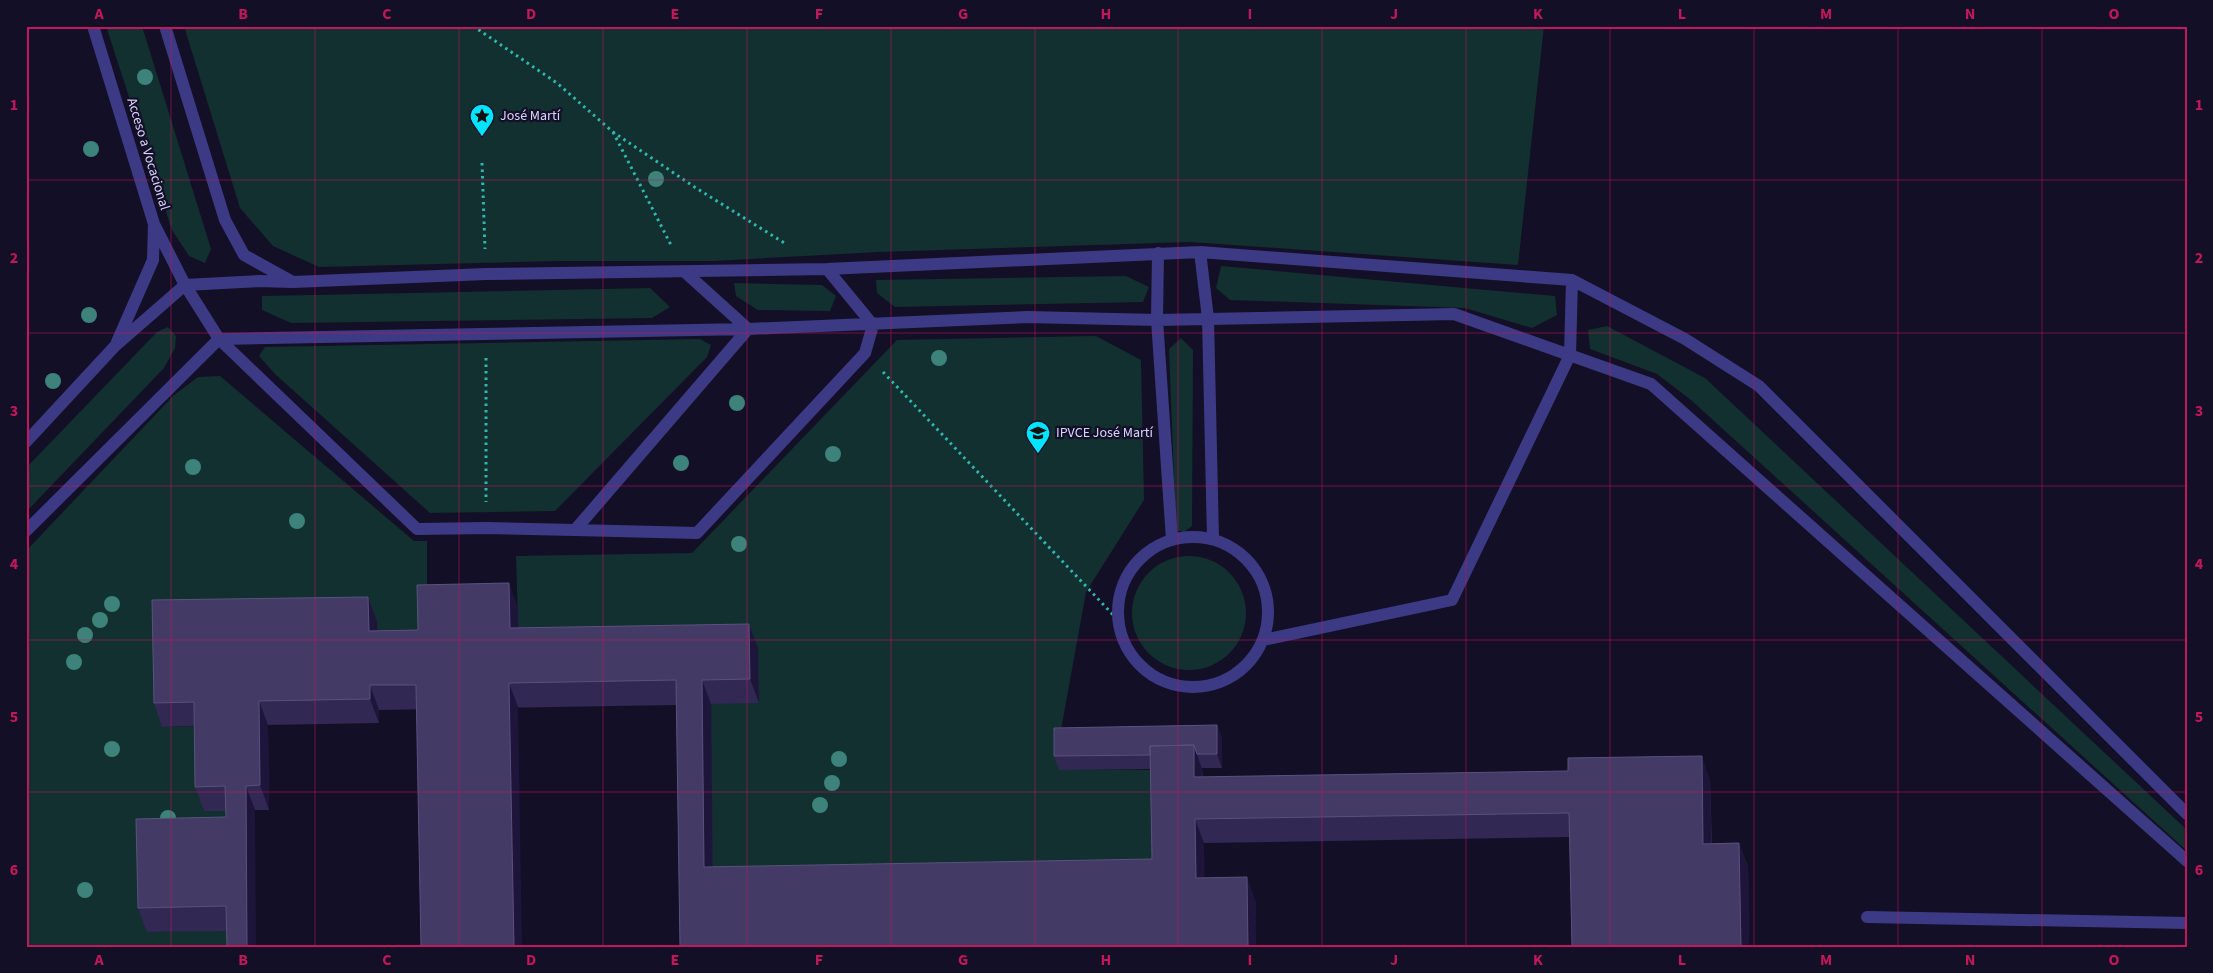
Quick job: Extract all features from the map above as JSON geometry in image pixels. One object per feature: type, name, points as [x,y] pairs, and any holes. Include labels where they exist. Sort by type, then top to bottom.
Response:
[{"type":"lane","name":"Acceso a Vocacional","points":[[93,26],[154,224],[153,260],[115,346]]},
{"type":"lane","points":[[165,26],[225,220],[244,255],[293,282]]},
{"type":"lane","points":[[154,224],[185,285],[219,339],[417,529],[486,528],[697,533],[865,354],[873,325]]},
{"type":"lane","points":[[26,442],[115,346],[185,285],[486,274],[827,269],[1200,252],[1572,280],[1685,338],[1759,386],[2187,814]]},
{"type":"lane","points":[[1200,252],[1208,318],[1213,539]]},
{"type":"lane","points":[[1158,253],[1157,320],[1172,540]]},
{"type":"lane","points":[[827,269],[873,325]]},
{"type":"lane","points":[[686,272],[748,329]]},
{"type":"lane","points":[[1263,640],[1452,600],[1570,354],[1572,280]]},
{"type":"lane","points":[[26,531],[219,339],[748,329],[1027,317],[1157,320],[1454,314],[1651,384],[2187,861]]},
{"type":"lane","points":[[575,530],[748,329]]},
{"type":"lane","points":[[1190,537],[1213,539],[1234,549],[1245,558],[1262,582],[1266,593],[1268,615],[1263,640],[1244,667],[1228,678],[1209,685],[1184,687],[1150,674],[1135,661],[1123,641],[1118,620],[1118,600],[1129,572],[1148,551],[1172,540],[1190,537]]},
{"type":"lane","points":[[1867,916],[2187,923]]},
{"type":"path","points":[[473,26],[557,83],[613,132],[696,188],[827,269]]},
{"type":"path","points":[[613,132],[686,272]]},
{"type":"path","points":[[865,354],[1118,620]]},
{"type":"green space","points":[[106,26],[142,26],[211,249],[205,263],[189,256],[172,230]]},
{"type":"green space","points":[[184,26],[1544,26],[1518,265],[1190,242],[878,252],[714,261],[559,261],[319,267],[273,246],[240,208]]},
{"type":"green space","points":[[1221,266],[1555,296],[1557,315],[1532,328],[1465,308],[1230,300],[1216,288]]},
{"type":"green space","points":[[1126,276],[1149,287],[1143,302],[895,307],[877,293],[876,280]]},
{"type":"green space","points":[[734,283],[822,285],[836,296],[830,311],[758,310],[736,296]]},
{"type":"green space","points":[[650,288],[670,307],[652,318],[291,323],[262,310],[262,296]]},
{"type":"green space","points":[[1607,326],[1705,378],[2187,830],[2187,851],[1691,400],[1657,374],[1590,349],[1588,330]]},
{"type":"green space","points":[[168,327],[176,336],[175,348],[164,368],[26,512],[26,468],[157,332]]},
{"type":"green space","points":[[1096,336],[1141,360],[1144,500],[1086,592],[1059,741],[1059,769],[1159,770],[1161,883],[713,891],[711,704],[519,653],[516,556],[692,553],[897,340]]},
{"type":"green space","points":[[1181,338],[1193,350],[1192,526],[1184,532],[1176,530],[1169,349]]},
{"type":"green space","points":[[700,339],[711,345],[707,357],[555,511],[430,513],[275,374],[259,356],[265,347]]},
{"type":"green space","points":[[220,376],[414,541],[427,541],[427,654],[162,727],[203,726],[204,811],[234,810],[147,932],[235,930],[235,947],[26,947],[26,551],[174,395],[198,377]]},
{"type":"green space","points":[[1189,556],[1211,561],[1229,573],[1241,591],[1246,613],[1241,635],[1229,653],[1211,665],[1189,670],[1167,665],[1149,653],[1137,635],[1132,613],[1137,591],[1149,573],[1167,561]]},
{"type":"building","points":[[509,583],[510,628],[749,624],[750,679],[702,680],[704,867],[1152,859],[1150,746],[1194,745],[1194,777],[1568,771],[1568,758],[1702,756],[1703,844],[1739,843],[1741,947],[1572,947],[1569,813],[1195,819],[1196,878],[1247,877],[1248,947],[680,947],[676,680],[509,683],[514,947],[421,947],[416,685],[370,685],[370,699],[259,701],[260,785],[246,786],[247,947],[227,947],[226,906],[138,908],[136,819],[226,817],[225,786],[195,787],[194,702],[154,703],[152,600],[368,597],[369,631],[418,630],[417,585]]},
{"type":"building","points":[[1217,725],[1217,754],[1197,754],[1194,745],[1150,746],[1150,755],[1054,756],[1054,728]]},
{"type":"place","name":"José Martí","points":[[482,137]]},
{"type":"place","name":"IPVCE José Martí","points":[[1038,454]]}]
